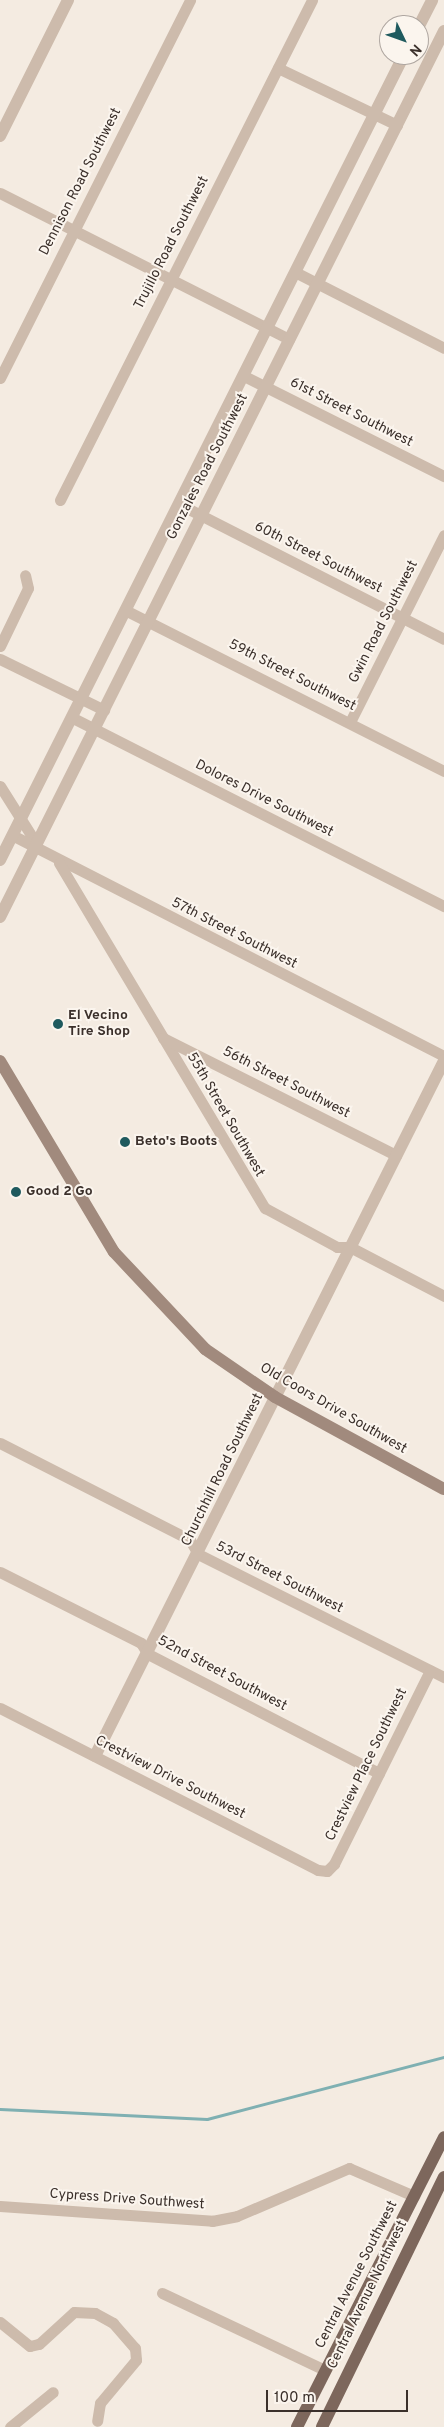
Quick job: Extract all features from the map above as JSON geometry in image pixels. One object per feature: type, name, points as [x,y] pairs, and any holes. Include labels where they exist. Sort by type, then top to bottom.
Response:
[{"type":"main road","name":"Old Coors Drive Southwest","points":[[0,1061],[114,1252],[205,1349],[275,1397],[444,1489]]},
{"type":"main road","name":"Central Avenue Southwest","points":[[297,2427],[444,2138]]},
{"type":"main road","name":"Central Avenue Northwest","points":[[322,2427],[444,2177]]},
{"type":"street","points":[[0,136],[68,0]]},
{"type":"street","name":"Dennison Road Southwest","points":[[0,378],[190,0]]},
{"type":"street","name":"Trujillo Road Southwest","points":[[60,500],[312,0]]},
{"type":"street","points":[[424,15],[432,0]]},
{"type":"street","name":"Gonzales Road Southwest","points":[[0,917],[444,31]]},
{"type":"street","name":"Gonzales Road Southwest","points":[[0,860],[19,818],[244,376],[294,272],[399,65]]},
{"type":"street","points":[[278,68],[397,125]]},
{"type":"street","points":[[0,193],[289,339]]},
{"type":"street","points":[[294,272],[444,348]]},
{"type":"street","name":"61st Street Southwest","points":[[244,376],[444,476]]},
{"type":"street","name":"60th Street Southwest","points":[[179,504],[444,639]]},
{"type":"street","name":"Gwin Road Southwest","points":[[350,722],[444,535]]},
{"type":"street","points":[[0,646],[28,588],[25,576]]},
{"type":"street","name":"59th Street Southwest","points":[[125,610],[444,771]]},
{"type":"street","points":[[0,659],[104,710]]},
{"type":"street","name":"Dolores Drive Southwest","points":[[71,717],[444,906]]},
{"type":"street","points":[[0,786],[35,845]]},
{"type":"street","name":"57th Street Southwest","points":[[12,835],[35,845],[59,862],[444,1056]]},
{"type":"street","name":"55th Street Southwest","points":[[59,862],[265,1208],[337,1247],[350,1247],[444,1296]]},
{"type":"street","name":"56th Street Southwest","points":[[163,1038],[396,1155]]},
{"type":"street","name":"Churchhill Road Southwest","points":[[95,1756],[148,1654],[444,1062]]},
{"type":"street","name":"53rd Street Southwest","points":[[0,1443],[190,1540],[198,1554],[444,1678]]},
{"type":"street","name":"52nd Street Southwest","points":[[0,1572],[141,1643],[148,1654],[379,1773]]},
{"type":"street","name":"Crestview Place Southwest","points":[[327,1871],[430,1671]]},
{"type":"street","name":"Crestview Drive Southwest","points":[[0,1708],[327,1871]]},
{"type":"street","name":"Cypress Drive Southwest","points":[[0,2206],[212,2221],[237,2216],[349,2168],[414,2196]]},
{"type":"street","points":[[162,2293],[325,2370]]},
{"type":"street","points":[[0,2322],[30,2346],[39,2344],[74,2312],[95,2313],[113,2323],[135,2348],[136,2360],[132,2370],[100,2403],[97,2425]]},
{"type":"street","points":[[10,2427],[53,2392]]},
{"type":"waterway","points":[[0,2109],[207,2119],[444,2057]]},
{"type":"place","name":"El Vecino Tire Shop","points":[[58,1024]]},
{"type":"place","name":"Beto's Boots","points":[[125,1142]]},
{"type":"place","name":"Good 2 Go","points":[[16,1192]]}]
